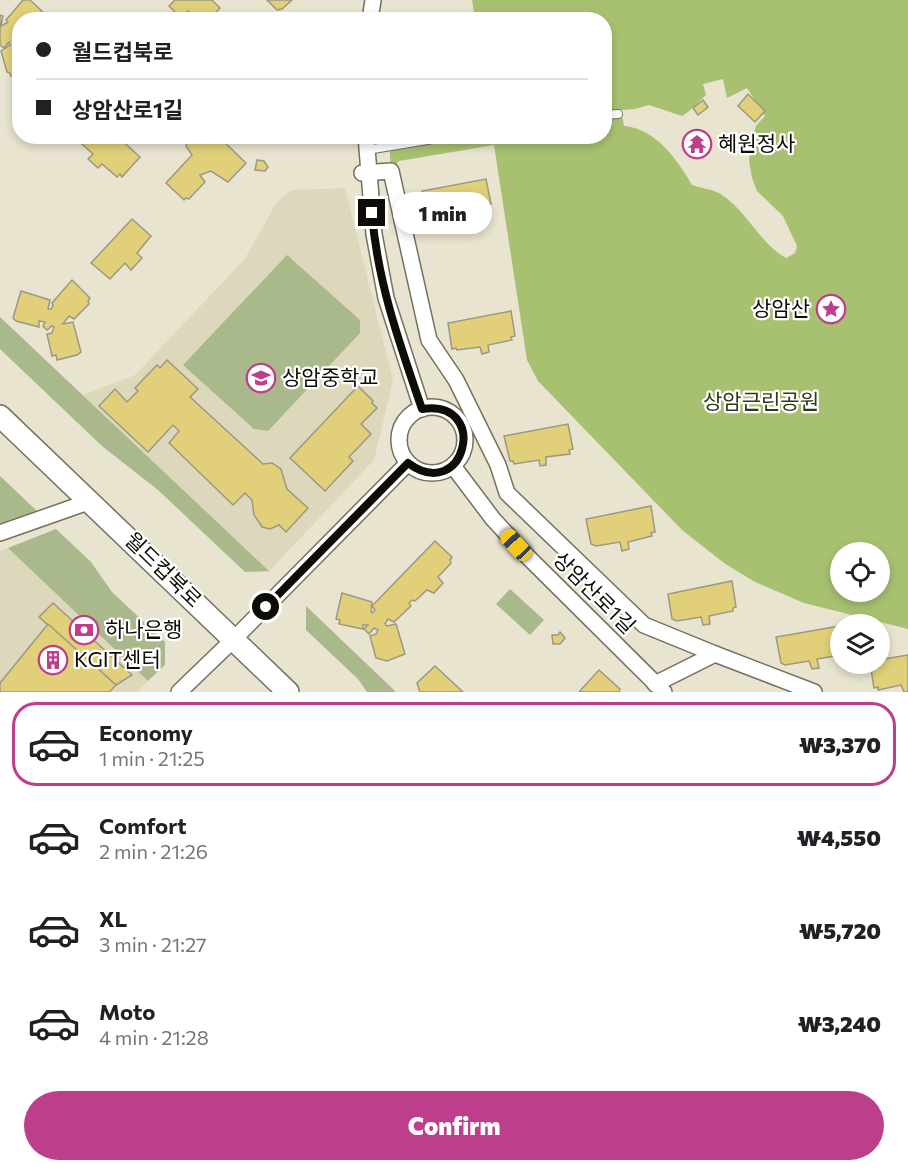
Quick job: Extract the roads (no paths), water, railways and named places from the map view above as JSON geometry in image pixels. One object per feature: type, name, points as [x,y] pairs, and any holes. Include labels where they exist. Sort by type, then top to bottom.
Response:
[{"type":"main road","name":"월드컵북로","points":[[0,416],[288,692]]},
{"type":"street","points":[[367,144],[365,172],[386,298],[422,409]]},
{"type":"street","points":[[365,172],[391,171],[429,340],[456,380],[498,465],[507,493],[644,625],[814,692]]},
{"type":"street","points":[[433,407],[444,410],[461,424],[464,446],[460,457],[453,466],[442,472],[430,473],[418,470],[408,463],[402,454],[399,443],[404,422],[412,414],[422,409],[433,407]]},
{"type":"street","points":[[179,692],[408,463]]},
{"type":"street","name":"상암산로1길","points":[[453,466],[493,519],[528,557],[660,688]]},
{"type":"street","points":[[0,533],[91,501]]},
{"type":"street","points":[[660,688],[715,654]]},
{"type":"lane","points":[[612,114],[618,114]]},
{"type":"place","name":"혜원정사","points":[[697,144]]},
{"type":"place","name":"상암산","points":[[831,309]]},
{"type":"place","name":"상암중학교","points":[[261,378]]},
{"type":"place","name":"하나은행","points":[[84,630]]},
{"type":"place","name":"KGIT센터","points":[[53,660]]},
{"type":"park label","name":"상암근린공원","points":[[761,402]]}]
